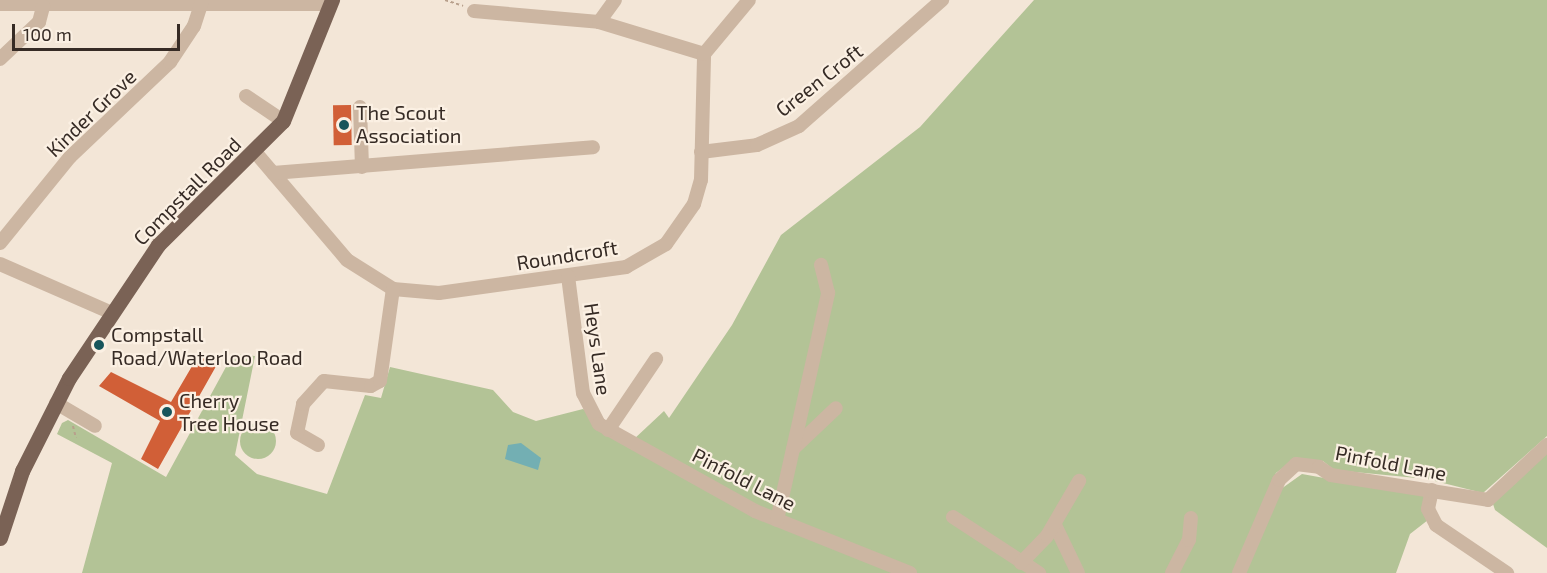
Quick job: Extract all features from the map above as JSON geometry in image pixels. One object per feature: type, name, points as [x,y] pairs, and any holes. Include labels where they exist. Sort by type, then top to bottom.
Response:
[{"type":"main road","name":"Compstall Road","points":[[0,537],[22,471],[56,403],[110,312],[158,245],[256,153],[283,121],[331,2]]},
{"type":"street","points":[[599,22],[615,0]]},
{"type":"street","points":[[474,11],[599,22],[704,54],[749,0]]},
{"type":"street","name":"Green Croft","points":[[701,152],[757,145],[799,126],[942,0]]},
{"type":"street","points":[[3,2],[43,7],[93,4],[331,2]]},
{"type":"street","name":"Kinder Grove","points":[[0,243],[70,156],[170,62],[202,4]]},
{"type":"street","points":[[0,59],[39,22],[43,7]]},
{"type":"street","name":"Roundcroft","points":[[256,153],[347,260],[393,289],[439,293],[626,267],[666,244],[694,204],[701,152],[704,54]]},
{"type":"street","points":[[246,96],[283,121]]},
{"type":"street","points":[[360,107],[362,167]]},
{"type":"street","points":[[273,173],[592,147]]},
{"type":"street","points":[[0,264],[110,312]]},
{"type":"street","points":[[777,520],[829,284],[821,265]]},
{"type":"street","name":"Heys Lane","points":[[568,276],[583,393],[603,427]]},
{"type":"street","points":[[318,445],[297,433],[303,404],[324,381],[371,386],[380,381],[393,289]]},
{"type":"street","points":[[603,427],[656,359]]},
{"type":"street","points":[[56,403],[95,426]]},
{"type":"street","points":[[793,449],[836,408]]},
{"type":"street","name":"Pinfold Lane","points":[[603,427],[777,520],[887,568],[910,573]]},
{"type":"street","name":"Pinfold Lane","points":[[1239,573],[1279,480],[1296,464],[1319,467],[1331,475],[1488,500],[1547,445]]},
{"type":"street","points":[[1021,563],[1055,525],[1079,481]]},
{"type":"street","points":[[1432,490],[1428,509],[1436,525],[1507,573]]},
{"type":"street","points":[[953,517],[1039,573]]},
{"type":"street","points":[[1172,573],[1189,540],[1191,518]]},
{"type":"street","points":[[1055,525],[1078,573]]},
{"type":"path","points":[[445,0],[474,11]]},
{"type":"green space","points":[[1034,0],[1547,0],[1547,436],[1483,493],[1427,479],[1334,470],[1323,461],[1296,458],[1276,473],[1234,573],[82,573],[112,463],[57,434],[62,423],[68,420],[166,477],[233,354],[255,356],[235,455],[257,474],[327,494],[365,395],[381,398],[390,367],[493,390],[513,412],[536,421],[583,409],[633,440],[664,411],[669,418],[732,325],[781,235],[920,127]]},
{"type":"green space","points":[[258,423],[271,428],[276,441],[271,454],[258,459],[245,454],[240,441],[245,428]]},
{"type":"green space","points":[[1547,450],[1547,548],[1495,510],[1492,501]]},
{"type":"green space","points":[[1302,474],[1424,496],[1428,520],[1410,534],[1396,573],[1245,573],[1281,489]]},
{"type":"water","points":[[521,443],[541,458],[538,470],[505,459],[508,445]]},
{"type":"building","name":"The Scout Association","points":[[333,105],[351,105],[352,145],[334,145]]},
{"type":"building","name":"Cherry Tree House","points":[[198,356],[219,361],[158,469],[141,459],[160,421],[99,386],[111,372],[171,402]]},
{"type":"place","name":"The Scout Association","points":[[344,125]]},
{"type":"place","name":"Compstall Road/Waterloo Road","points":[[99,345]]},
{"type":"place","name":"Cherry Tree House","points":[[167,412]]}]
